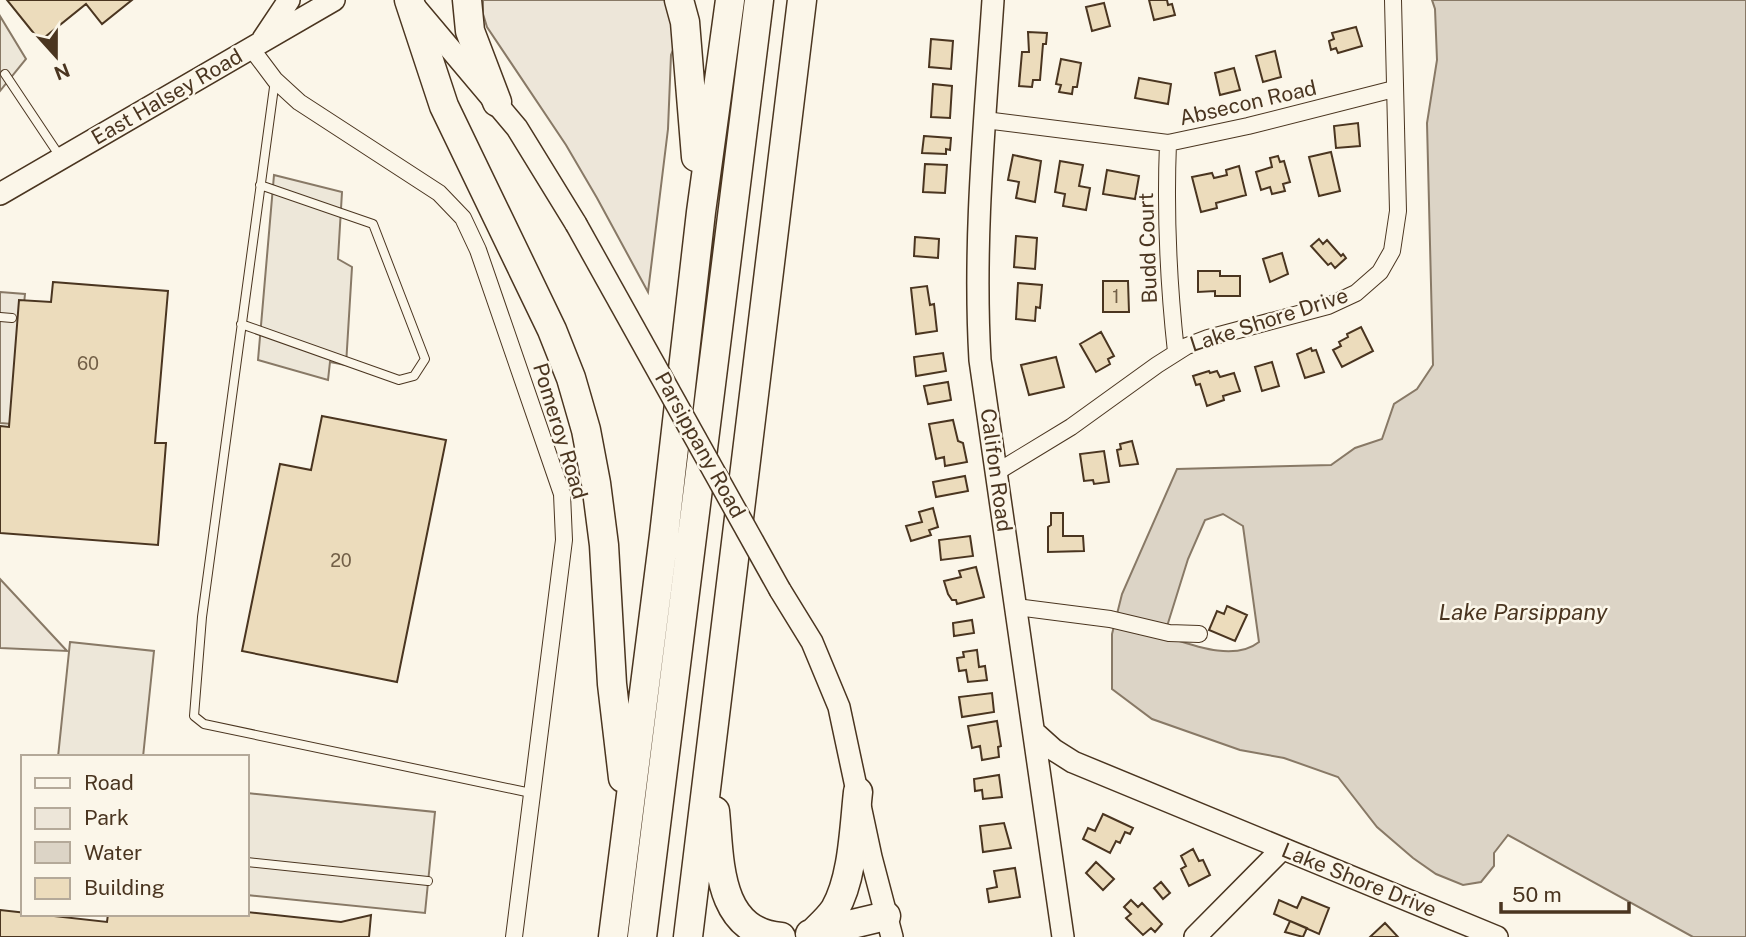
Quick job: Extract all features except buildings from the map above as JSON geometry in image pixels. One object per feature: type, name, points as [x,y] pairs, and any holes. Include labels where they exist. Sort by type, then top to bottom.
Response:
[{"type":"highway","points":[[409,0],[444,106],[552,330],[586,430],[604,545],[612,684],[628,822]]},
{"type":"highway","points":[[467,0],[470,31],[497,102]]},
{"type":"highway","points":[[679,0],[685,22],[701,212]]},
{"type":"highway","points":[[613,937],[664,535],[701,212],[730,0]]},
{"type":"highway","points":[[642,937],[760,0]]},
{"type":"highway","points":[[688,937],[802,0]]},
{"type":"highway","points":[[710,763],[722,880],[729,902],[743,921],[752,928],[781,937]]},
{"type":"highway","points":[[802,935],[827,919],[839,899],[849,864],[858,792]]},
{"type":"highway","points":[[802,935],[883,930]]},
{"type":"street","points":[[255,46],[289,0]]},
{"type":"street","name":"East Halsey Road","points":[[0,194],[334,0]]},
{"type":"street","name":"Parsippany Road","points":[[409,0],[517,128],[576,224],[780,590],[812,642],[839,707],[871,857],[883,930]]},
{"type":"street","name":"Califon Road","points":[[993,0],[976,295],[980,360],[1063,937]]},
{"type":"street","name":"Lake Shore Drive","points":[[997,472],[1071,427],[1176,352],[1208,338],[1328,306],[1356,293],[1380,272],[1392,251],[1398,211],[1393,0]]},
{"type":"street","name":"Pomeroy Road","points":[[255,46],[275,80],[299,102],[439,193],[463,218],[478,250],[562,494],[564,540],[514,937]]},
{"type":"street","name":"Absecon Road","points":[[985,120],[1168,143],[1394,89]]},
{"type":"street","name":"Budd Court","points":[[1168,143],[1168,280],[1176,352]]},
{"type":"street","points":[[1016,607],[1110,619],[1168,633],[1199,634]]},
{"type":"street","name":"Lake Shore Drive","points":[[1034,733],[1073,762],[1497,937]]},
{"type":"street","points":[[1195,937],[1282,849]]},
{"type":"lane","points":[[5,74],[61,158]]},
{"type":"lane","points":[[275,80],[202,617],[194,716],[204,724],[531,793]]},
{"type":"lane","points":[[241,324],[399,380],[414,376],[425,359],[373,224],[260,185]]},
{"type":"lane","points":[[0,317],[12,318]]},
{"type":"lane","points":[[248,862],[428,881]]},
{"type":"green space","points":[[483,0],[667,0],[677,40],[671,55],[668,129],[648,292],[566,145],[487,27]]},
{"type":"green space","points":[[0,579],[67,651],[0,648]]},
{"type":"shaded area","points":[[0,16],[26,59],[0,91]]},
{"type":"shaded area","points":[[274,175],[342,192],[338,259],[352,267],[346,365],[330,362],[328,380],[258,360]]},
{"type":"shaded area","points":[[0,292],[25,294],[12,424],[0,423]]},
{"type":"shaded area","points":[[70,642],[154,651],[143,755],[58,755]]},
{"type":"shaded area","points":[[248,793],[435,812],[425,913],[248,895]]},
{"type":"water","name":"Lake Parsippany","points":[[1432,0],[1746,0],[1746,937],[1693,937],[1508,835],[1494,853],[1494,866],[1481,882],[1463,885],[1436,874],[1377,827],[1338,777],[1284,758],[1240,750],[1152,719],[1112,689],[1112,634],[1122,594],[1177,469],[1331,465],[1355,448],[1382,439],[1394,404],[1417,389],[1433,365],[1427,123],[1437,60],[1435,9]],"holes":[[[1223,514],[1243,526],[1259,642],[1238,651],[1225,651],[1164,636],[1188,559],[1205,520]]]}]
